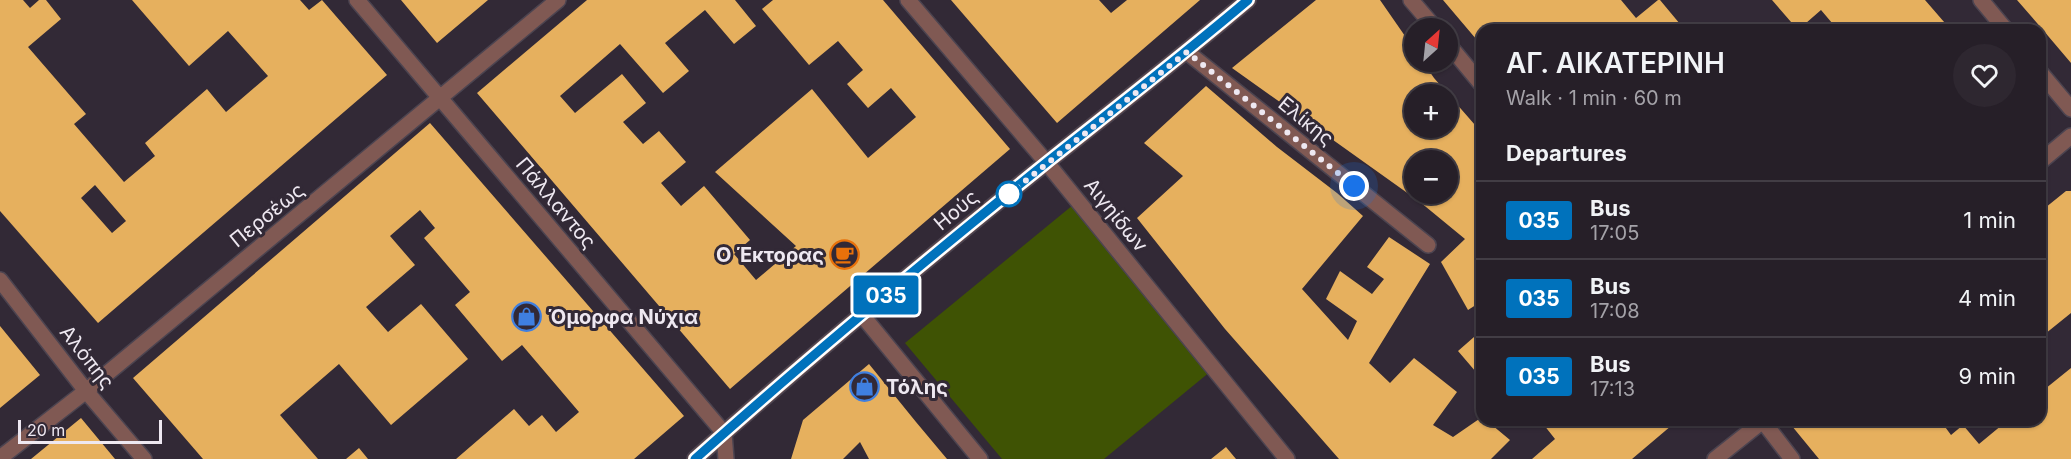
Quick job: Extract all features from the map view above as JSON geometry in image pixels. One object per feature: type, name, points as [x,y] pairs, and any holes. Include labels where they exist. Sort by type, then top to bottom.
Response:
[{"type":"street","name":"Πάλλαντος","points":[[357,0],[724,433]]},
{"type":"street","name":"Περσέως","points":[[0,458],[86,391],[558,0]]},
{"type":"street","name":"Αιγηίδων","points":[[908,0],[1047,163],[1287,459]]},
{"type":"street","name":"Ηούς","points":[[695,459],[862,315],[1248,0]]},
{"type":"street","points":[[1411,0],[1426,18]]},
{"type":"street","points":[[1981,0],[2001,24]]},
{"type":"street","name":"Ελίκης","points":[[1187,52],[1428,245]]},
{"type":"street","points":[[1458,56],[1476,78]]},
{"type":"street","points":[[2046,79],[2071,109]]},
{"type":"street","points":[[2046,157],[2071,136]]},
{"type":"street","name":"Αλόπης","points":[[0,280],[86,391],[144,459]]},
{"type":"street","points":[[862,315],[980,459]]},
{"type":"street","points":[[1715,459],[1756,426]]},
{"type":"street","points":[[1767,426],[1792,459]]},
{"type":"street","points":[[724,433],[726,459]]},
{"type":"green space","points":[[1073,205],[1211,371],[1104,459],[1002,459],[905,343]]},
{"type":"building","points":[[0,0],[23,0],[30,8],[39,0],[46,0],[61,19],[28,47],[86,114],[74,124],[124,182],[155,156],[145,143],[207,89],[226,112],[268,76],[228,31],[189,66],[132,0],[300,0],[309,10],[322,0],[387,75],[98,323],[0,211]],"holes":[[[95,185],[126,221],[112,233],[81,198]]]},
{"type":"building","points":[[401,0],[488,0],[437,43]]},
{"type":"building","points":[[587,0],[735,0],[756,26],[734,44],[705,10],[665,43],[689,71],[663,93],[620,44],[560,96],[575,113],[622,74],[646,103],[623,122],[643,144],[659,131],[686,162],[661,183],[681,206],[704,186],[750,240],[734,254],[756,280],[796,246],[715,172],[812,89],[868,158],[916,117],[891,88],[868,108],[847,84],[863,70],[838,41],[809,65],[762,9],[773,0],[883,0],[1010,149],[730,389],[477,93]]},
{"type":"building","points":[[951,0],[1099,0],[1111,13],[1127,0],[1200,0],[1057,123]]},
{"type":"building","points":[[1316,0],[1380,0],[1404,35],[1404,72],[1430,72],[1439,84],[1404,84],[1404,138],[1458,138],[1458,105],[1476,126],[1476,305],[1468,310],[1441,262],[1465,239],[1422,204],[1458,204],[1458,150],[1404,150],[1404,191],[1232,68]]},
{"type":"building","points":[[1443,0],[1621,0],[1636,18],[1660,0],[1680,24],[1476,24],[1476,39]]},
{"type":"building","points":[[1772,0],[1925,0],[1946,24],[1833,24],[1821,10],[1805,24],[1793,24]]},
{"type":"building","points":[[2017,0],[2071,0],[2071,63],[2046,34],[2046,24],[2038,24]]},
{"type":"building","points":[[1206,86],[1363,216],[1302,289],[1348,340],[1357,321],[1326,299],[1340,271],[1372,294],[1384,279],[1367,267],[1389,237],[1430,264],[1369,363],[1390,383],[1414,358],[1457,392],[1433,425],[1453,437],[1476,421],[1476,426],[1493,426],[1510,440],[1491,459],[1339,459],[1225,329],[1137,218],[1183,176],[1144,143]]},
{"type":"building","points":[[430,123],[684,416],[634,459],[456,459],[514,409],[529,426],[542,415],[556,432],[579,412],[522,345],[502,361],[455,305],[470,292],[424,238],[435,228],[420,210],[390,236],[415,265],[366,307],[388,332],[421,304],[468,359],[391,425],[339,364],[280,415],[318,459],[203,459],[133,378]]},
{"type":"building","points":[[2066,191],[2071,191],[2071,313],[2046,333],[2046,207]]},
{"type":"building","points":[[0,326],[40,375],[0,408]]},
{"type":"building","points":[[1476,335],[1476,372],[1458,351]]},
{"type":"building","points":[[869,364],[947,459],[869,459],[860,442],[843,459],[791,459],[803,420]]},
{"type":"building","points":[[2071,368],[2071,459],[1819,459],[1792,426],[1944,426],[1951,435],[1964,426],[1979,444],[2001,426],[2046,426],[2046,388]]},
{"type":"building","points":[[81,418],[115,459],[31,459]]},
{"type":"building","points":[[1545,426],[1671,426],[1632,459],[1532,459],[1555,439]]},
{"type":"building","points":[[1226,447],[1236,459],[1211,459]]},
{"type":"building","points":[[359,448],[368,459],[346,459]]},
{"type":"bus line","name":"035","points":[[695,459],[862,315],[1248,0]]},
{"type":"place","name":"Ο Έκτορας","points":[[845,255]]},
{"type":"place","name":"Όμορφα Νύχια","points":[[527,317]]},
{"type":"place","name":"Τόλης","points":[[865,387]]},
{"type":"route","points":[[1009,194],[1187,52],[1354,186]]}]
